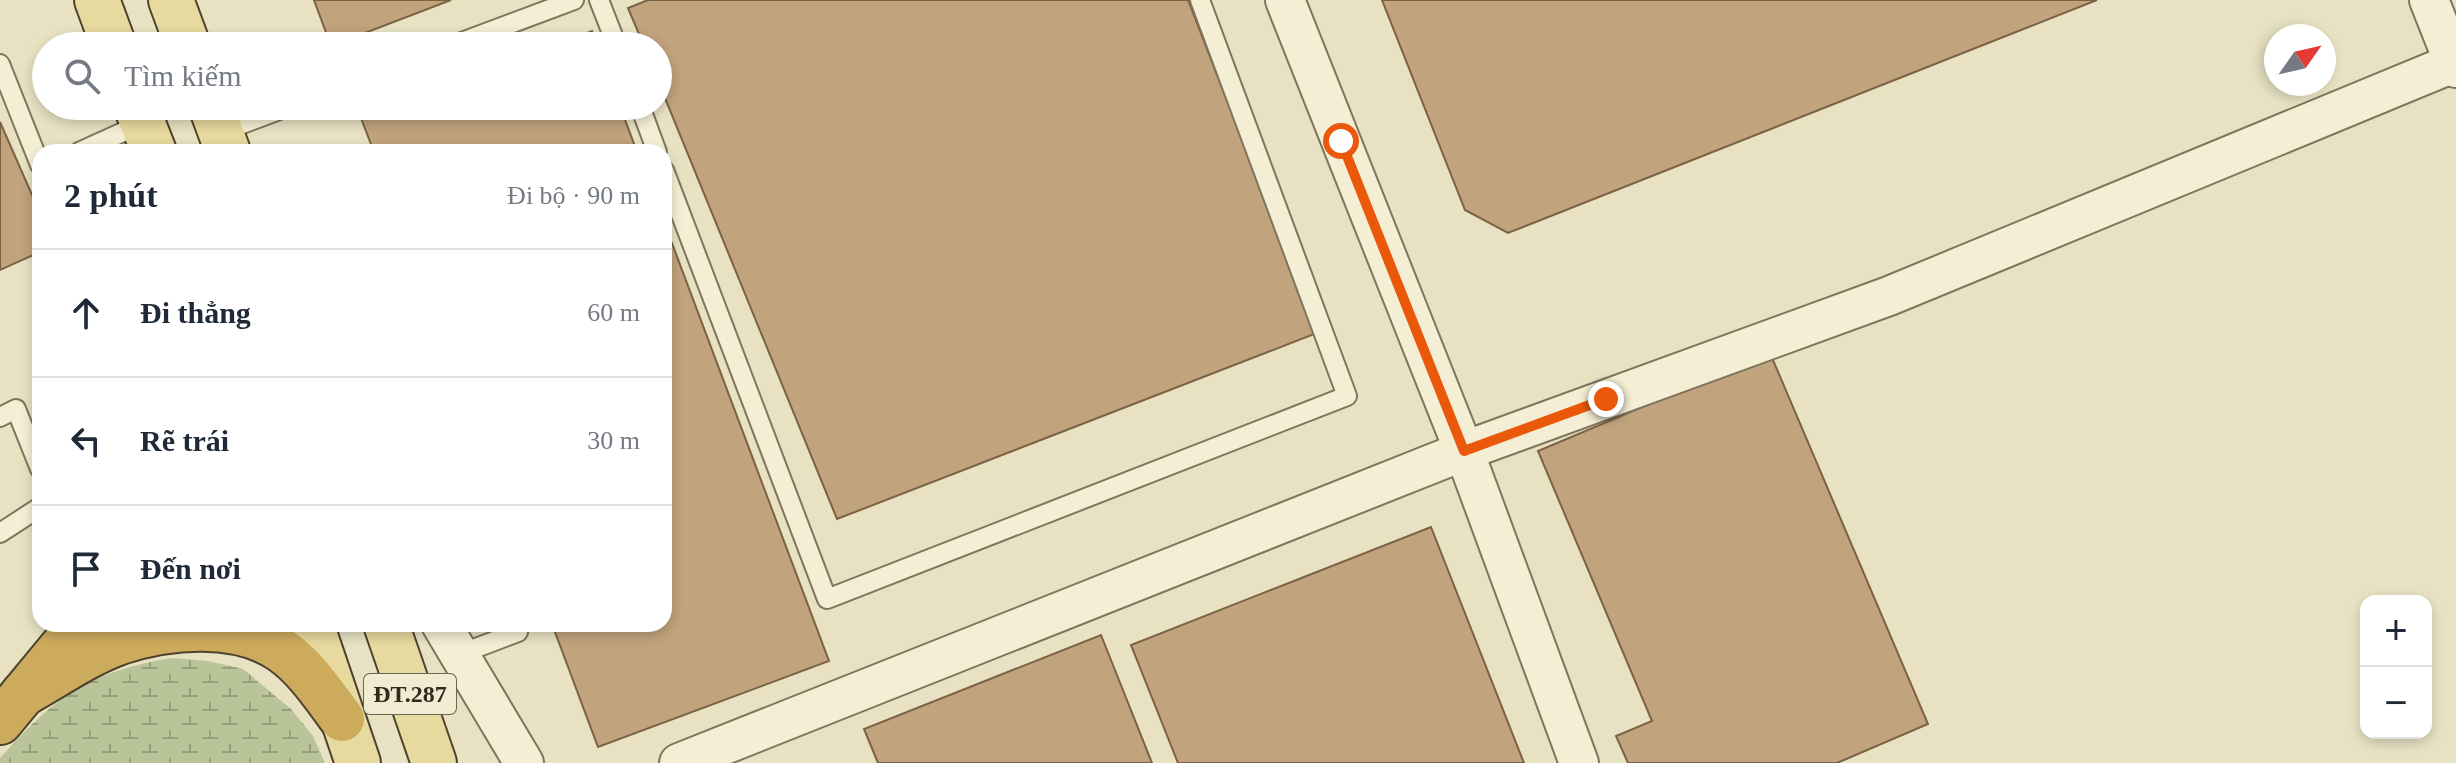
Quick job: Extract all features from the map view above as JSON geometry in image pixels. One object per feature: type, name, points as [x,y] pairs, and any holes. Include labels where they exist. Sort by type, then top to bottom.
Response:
[{"type":"highway","points":[[11,708],[74,632]]},
{"type":"highway","points":[[11,708],[118,643],[173,632]]},
{"type":"highway","points":[[230,632],[256,638],[282,650],[307,674],[342,719]]},
{"type":"main road","points":[[97,0],[109,32]]},
{"type":"main road","points":[[171,0],[183,32]]},
{"type":"main road","name":"ĐT.287","points":[[314,632],[358,763]]},
{"type":"main road","name":"ĐT.287","points":[[389,632],[434,763]]},
{"type":"street","points":[[1285,0],[1464,451],[1579,763]]},
{"type":"street","points":[[679,763],[1464,451],[1889,296],[2455,65],[2429,0]]},
{"type":"street","points":[[450,639],[524,763]]},
{"type":"lane","points":[[488,32],[574,0]]},
{"type":"lane","points":[[599,0],[612,32]]},
{"type":"lane","points":[[672,191],[827,599],[1347,396],[1200,0]]},
{"type":"lane","points":[[0,64],[32,145]]},
{"type":"lane","points":[[220,130],[249,120]]},
{"type":"lane","points":[[645,120],[654,144]]},
{"type":"lane","points":[[100,144],[144,127]]},
{"type":"lane","points":[[0,417],[16,409],[32,449]]},
{"type":"lane","points":[[0,533],[32,512]]},
{"type":"lane","points":[[450,639],[518,632]]},
{"type":"green space","points":[[172,658],[208,661],[243,669],[291,709],[313,736],[325,763],[0,763],[0,758],[38,718],[76,690],[119,671]]},
{"type":"building","points":[[314,0],[451,0],[368,32],[326,32]]},
{"type":"building","points":[[648,0],[1188,0],[1317,333],[837,519],[672,115],[672,32],[638,32],[628,8]]},
{"type":"building","points":[[1382,0],[2097,0],[1508,233],[1465,210]]},
{"type":"building","points":[[362,120],[625,120],[634,144],[371,144]]},
{"type":"building","points":[[0,122],[32,195],[32,256],[0,270]]},
{"type":"building","points":[[672,243],[829,661],[598,747],[555,632],[672,632]]},
{"type":"building","points":[[1770,353],[1928,724],[1837,763],[1628,763],[1616,736],[1652,721],[1538,451]]},
{"type":"building","points":[[1431,527],[1524,763],[1178,763],[1131,645]]},
{"type":"building","points":[[1101,635],[1152,763],[878,763],[864,729]]},
{"type":"route","points":[[1341,141],[1464,451],[1606,399]]}]
